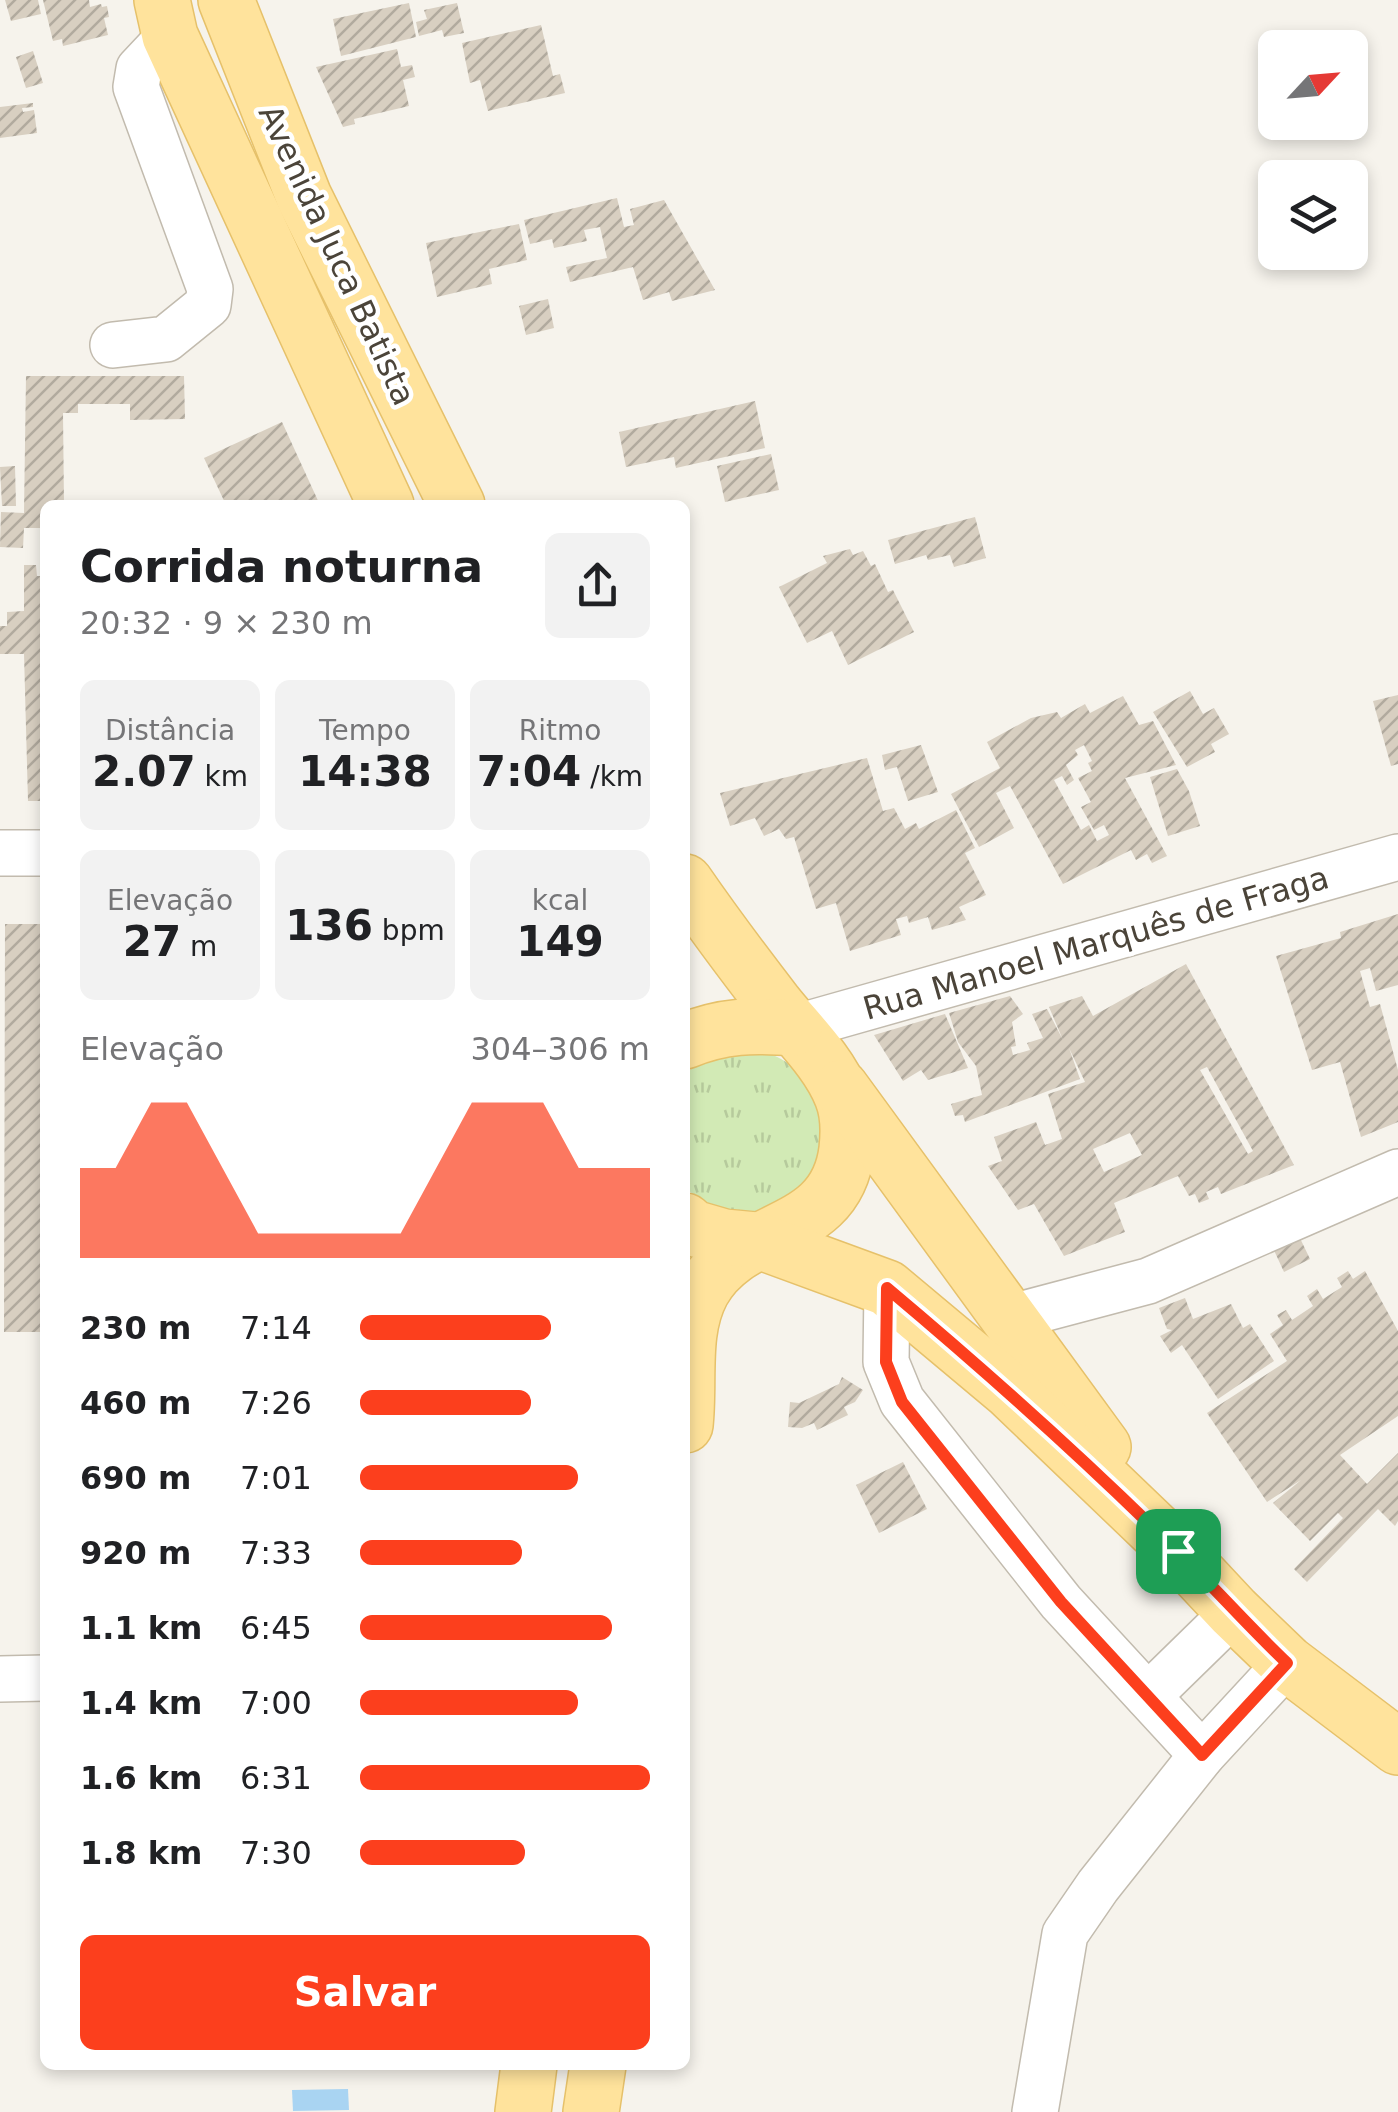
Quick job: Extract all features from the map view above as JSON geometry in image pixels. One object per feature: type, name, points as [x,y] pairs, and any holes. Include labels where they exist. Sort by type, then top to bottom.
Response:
[{"type":"main road","name":"Avenida Juca Batista","points":[[226,0],[304,197],[455,500]]},
{"type":"main road","name":"Avenida Juca Batista","points":[[166,18],[384,500]]},
{"type":"main road","points":[[690,889],[1012,1317],[1178,1551]]},
{"type":"main road","points":[[690,1040],[715,1029],[747,1024],[811,1049],[843,1098],[849,1128],[846,1158],[833,1190],[812,1214],[726,1259],[702,1291],[690,1323]]},
{"type":"main road","points":[[690,1225],[724,1237],[756,1240],[887,1288],[1010,1391],[1178,1551],[1287,1663],[1398,1747]]},
{"type":"main road","points":[[524,2112],[528,2070]]},
{"type":"main road","points":[[590,2112],[597,2070]]},
{"type":"street","points":[[113,345],[166,339],[208,305],[210,289],[136,87],[139,70],[166,18]]},
{"type":"street","points":[[0,853],[40,853]]},
{"type":"street","name":"Rua Manoel Marquês de Fraga","points":[[811,1049],[1398,857]]},
{"type":"street","points":[[1012,1317],[1148,1281],[1398,1172]]},
{"type":"street","points":[[887,1288],[886,1362],[902,1402],[1061,1602],[1202,1755]]},
{"type":"street","points":[[1148,1696],[1234,1612]]},
{"type":"street","points":[[1035,2112],[1065,1934],[1202,1755],[1287,1663]]},
{"type":"street","points":[[0,1679],[40,1678]]},
{"type":"green space","points":[[761,1050],[792,1066],[823,1110],[827,1126],[820,1161],[809,1180],[778,1205],[759,1211],[720,1209],[690,1191],[690,1070],[699,1061]]},
{"type":"water","points":[[348,2089],[349,2110],[293,2111],[292,2090]]},
{"type":"building","points":[[5,0],[38,0],[41,14],[11,21]]},
{"type":"building","points":[[43,0],[89,0],[90,7],[107,6],[109,17],[104,18],[108,35],[63,46],[62,39],[53,41]]},
{"type":"building","points":[[409,3],[416,37],[341,56],[333,19]]},
{"type":"building","points":[[457,3],[464,33],[444,37],[442,30],[419,36],[416,22],[427,19],[424,10]]},
{"type":"building","points":[[541,25],[553,76],[560,74],[565,93],[488,111],[480,80],[470,83],[462,43]]},
{"type":"building","points":[[397,49],[401,67],[412,65],[415,77],[403,80],[409,106],[354,119],[355,124],[343,127],[316,67]]},
{"type":"building","points":[[33,51],[43,83],[26,88],[16,57]]},
{"type":"building","points":[[33,103],[33,107],[22,108],[23,112],[34,110],[37,133],[0,138],[0,107]]},
{"type":"building","points":[[617,198],[624,227],[634,225],[630,209],[664,200],[715,290],[672,301],[669,292],[643,300],[633,267],[570,282],[566,267],[607,258],[600,227],[584,230],[587,241],[554,248],[552,239],[530,244],[524,220]]},
{"type":"building","points":[[519,224],[527,260],[489,269],[492,284],[437,297],[426,243]]},
{"type":"building","points":[[548,299],[554,328],[526,335],[519,306]]},
{"type":"building","points":[[26,376],[184,376],[185,419],[130,420],[130,404],[78,404],[78,413],[63,413],[64,500],[40,500],[40,528],[24,528],[23,548],[0,547],[1,512],[24,513]]},
{"type":"building","points":[[755,401],[765,448],[676,468],[674,457],[626,467],[619,432]]},
{"type":"building","points":[[282,422],[318,500],[224,500],[204,458]]},
{"type":"building","points":[[771,454],[779,490],[725,502],[717,466]]},
{"type":"building","points":[[15,466],[16,506],[2,506],[0,467]]},
{"type":"building","points":[[975,517],[986,558],[954,567],[950,555],[928,560],[926,555],[895,564],[888,540]]},
{"type":"building","points":[[850,549],[853,555],[863,551],[871,566],[875,564],[914,632],[848,665],[832,631],[807,643],[779,587],[827,563],[823,556]]},
{"type":"building","points":[[24,565],[36,565],[40,576],[40,801],[28,801],[24,654],[0,654],[0,626],[7,626],[7,612],[24,611]]},
{"type":"building","points":[[1190,691],[1203,714],[1214,708],[1229,734],[1211,744],[1215,752],[1187,767],[1153,712]]},
{"type":"building","points":[[1398,695],[1398,764],[1391,766],[1373,701]]},
{"type":"building","points":[[1123,696],[1139,725],[1153,721],[1176,765],[1125,778],[1167,856],[1152,863],[1147,854],[1136,860],[1131,850],[1063,884],[1010,786],[996,793],[1014,828],[979,847],[951,794],[1000,768],[987,742],[1031,718],[1057,712],[1061,718],[1085,704],[1090,713]],"holes":[[[1084,745],[1092,761],[1088,763],[1092,771],[1078,778],[1091,802],[1081,807],[1094,830],[1104,825],[1109,835],[1097,841],[1089,825],[1081,830],[1054,780],[1062,776],[1067,785],[1074,780],[1066,765],[1078,755],[1075,750]]]},
{"type":"building","points":[[921,745],[938,792],[908,801],[897,767],[885,770],[882,755]]},
{"type":"building","points":[[867,758],[883,811],[894,808],[905,829],[916,823],[919,829],[956,810],[975,848],[965,853],[986,895],[959,907],[966,920],[932,930],[928,917],[909,923],[907,916],[896,919],[901,935],[850,951],[836,903],[816,909],[794,837],[786,839],[779,829],[764,836],[755,818],[730,826],[720,793]]},
{"type":"building","points":[[1177,769],[1200,826],[1168,836],[1150,777]]},
{"type":"building","points":[[1398,914],[1398,985],[1376,991],[1370,968],[1360,971],[1370,1007],[1380,1004],[1398,1070],[1398,1122],[1361,1137],[1340,1062],[1312,1070],[1276,956],[1341,938],[1340,932]]},
{"type":"building","points":[[5,924],[40,924],[40,1332],[4,1332]]},
{"type":"building","points":[[1186,964],[1294,1165],[1221,1194],[1218,1187],[1206,1192],[1209,1199],[1199,1203],[1195,1194],[1189,1196],[1178,1176],[1114,1203],[1125,1232],[1064,1256],[1034,1204],[1018,1210],[988,1166],[1002,1161],[994,1137],[1036,1122],[1045,1145],[1062,1139],[1048,1094],[1085,1082],[1069,1048],[1080,1079],[965,1122],[963,1115],[955,1116],[951,1104],[982,1095],[976,1066],[958,1042],[949,1013],[1010,996],[1023,1014],[1012,1022],[1016,1046],[1011,1047],[1013,1055],[1030,1050],[1027,1043],[1043,1038],[1032,1014],[1047,1009],[1063,1040],[1049,1007],[1082,996],[1093,1016]],"holes":[[[1207,1067],[1253,1151],[1248,1154],[1200,1070]],[[1130,1133],[1142,1155],[1104,1172],[1093,1149]]]},
{"type":"building","points":[[945,1014],[968,1068],[928,1080],[921,1070],[903,1081],[874,1035]]},
{"type":"building","points":[[1298,1234],[1310,1259],[1284,1272],[1272,1246]]},
{"type":"building","points":[[1348,1271],[1353,1279],[1365,1271],[1398,1331],[1398,1416],[1340,1455],[1367,1484],[1398,1453],[1398,1521],[1395,1526],[1378,1509],[1307,1582],[1294,1569],[1343,1518],[1338,1513],[1310,1541],[1273,1503],[1301,1480],[1267,1502],[1207,1413],[1287,1361],[1270,1334],[1283,1325],[1277,1315],[1286,1310],[1292,1320],[1313,1306],[1307,1296],[1317,1289],[1323,1299],[1342,1287],[1337,1278]]},
{"type":"building","points":[[1185,1298],[1193,1319],[1231,1304],[1243,1328],[1250,1324],[1274,1361],[1218,1399],[1182,1345],[1171,1353],[1160,1336],[1172,1330],[1167,1329],[1159,1308]]},
{"type":"building","points":[[842,1377],[863,1390],[855,1402],[844,1407],[848,1415],[817,1430],[814,1423],[802,1428],[788,1427],[790,1402],[799,1403],[839,1384]]},
{"type":"building","points":[[903,1462],[927,1509],[879,1533],[856,1485]]},
{"type":"route","points":[[887,1288],[1010,1391],[1178,1551],[1287,1663],[1202,1755],[1061,1602],[902,1402],[886,1362],[887,1288]]}]
